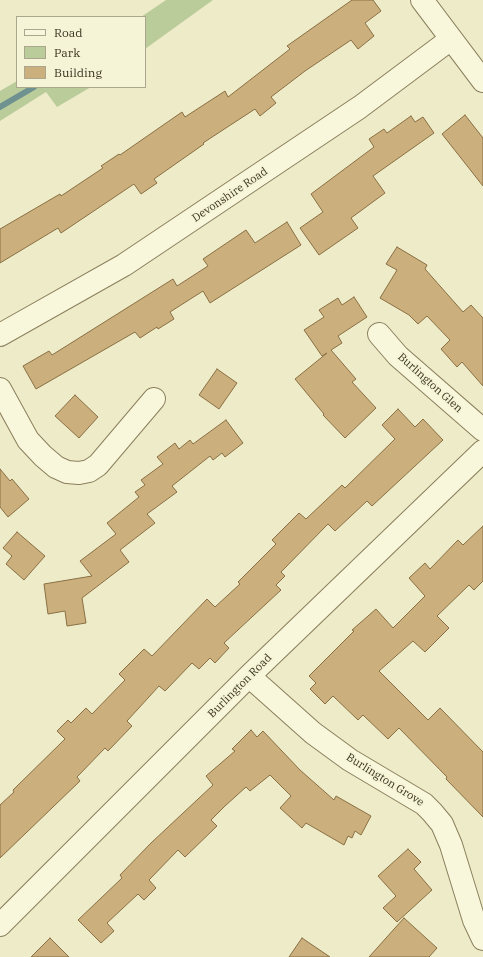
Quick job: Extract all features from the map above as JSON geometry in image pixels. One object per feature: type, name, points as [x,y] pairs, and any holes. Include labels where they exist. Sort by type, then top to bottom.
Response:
[{"type":"street","points":[[422,0],[483,81]]},
{"type":"street","name":"Devonshire Road","points":[[0,334],[124,265],[354,111],[451,39]]},
{"type":"street","name":"Burlington Glen","points":[[379,334],[398,356],[483,430]]},
{"type":"street","points":[[0,390],[28,440],[43,456],[56,467],[67,472],[79,473],[89,471],[98,465],[154,399]]},
{"type":"street","name":"Burlington Road","points":[[0,925],[249,676],[483,450]]},
{"type":"street","name":"Burlington Grove","points":[[249,676],[313,733],[350,760],[424,804],[432,812],[442,824],[452,845],[474,920],[483,939]]},
{"type":"green space","points":[[166,0],[213,0],[146,48],[146,16],[142,16]]},
{"type":"green space","points":[[16,82],[16,88],[89,88],[57,107],[46,92],[0,121],[0,91]]},
{"type":"building","points":[[352,0],[373,0],[381,11],[365,23],[374,36],[358,49],[351,40],[305,71],[271,97],[276,103],[260,116],[255,109],[203,143],[204,144],[154,179],[157,183],[141,194],[134,184],[61,233],[58,228],[0,263],[0,229],[60,194],[61,196],[103,168],[101,166],[119,154],[120,155],[182,112],[185,117],[225,91],[228,97],[290,49],[287,46]]},
{"type":"building","points":[[465,115],[483,138],[483,186],[442,134]]},
{"type":"building","points":[[411,116],[415,122],[423,117],[434,133],[373,176],[385,193],[351,218],[358,228],[319,255],[300,228],[323,212],[311,194],[374,147],[369,139],[384,129],[387,133]]},
{"type":"building","points":[[287,222],[301,245],[210,303],[203,291],[170,312],[174,319],[158,329],[157,327],[140,338],[135,332],[36,389],[23,366],[49,351],[52,355],[173,279],[177,286],[208,266],[203,259],[246,230],[255,243]]},
{"type":"building","points":[[397,247],[427,265],[425,269],[463,312],[471,305],[483,318],[483,386],[462,362],[457,367],[441,349],[450,340],[427,316],[418,324],[409,315],[380,298],[397,270],[386,264]]},
{"type":"building","points":[[354,297],[367,317],[338,336],[342,343],[331,350],[356,379],[352,382],[376,408],[345,438],[323,415],[324,414],[295,379],[327,353],[322,356],[304,330],[324,317],[319,310],[338,298],[342,305]]},
{"type":"building","points":[[217,369],[237,383],[219,409],[199,395]]},
{"type":"building","points":[[75,395],[98,417],[79,438],[55,416]]},
{"type":"building","points":[[398,409],[415,427],[423,419],[443,440],[372,506],[367,501],[335,531],[328,524],[281,572],[285,576],[276,585],[281,590],[224,643],[229,648],[215,663],[210,658],[199,669],[192,663],[165,691],[159,686],[127,721],[132,726],[108,751],[105,748],[77,777],[80,781],[0,858],[0,805],[14,792],[13,790],[65,739],[57,731],[68,720],[71,723],[86,708],[92,714],[125,680],[119,674],[144,649],[152,656],[207,599],[215,607],[240,584],[238,582],[276,544],[272,540],[299,513],[306,519],[342,485],[345,488],[395,439],[382,425]]},
{"type":"building","points":[[226,420],[243,443],[225,457],[222,453],[213,460],[210,456],[172,486],[177,492],[147,514],[155,523],[120,550],[129,562],[82,598],[86,623],[67,626],[65,611],[48,614],[44,584],[92,576],[80,561],[116,534],[107,523],[139,497],[135,492],[145,485],[141,480],[163,464],[157,457],[175,443],[179,449],[190,440],[193,444]]},
{"type":"building","points":[[0,469],[10,481],[12,479],[29,499],[8,517],[0,507]]},
{"type":"building","points":[[483,526],[483,581],[474,590],[469,585],[437,616],[449,628],[425,652],[413,641],[379,671],[428,720],[440,708],[483,752],[483,817],[446,779],[447,777],[399,728],[388,739],[363,715],[358,720],[333,696],[325,704],[310,689],[316,683],[309,676],[354,631],[352,630],[376,609],[393,628],[425,596],[409,578],[425,563],[430,569],[458,540],[463,545]]},
{"type":"building","points":[[17,532],[45,556],[24,580],[6,564],[12,556],[3,548]]},
{"type":"building","points":[[251,730],[257,737],[263,731],[300,770],[334,800],[336,796],[371,816],[361,835],[355,831],[352,838],[348,836],[344,845],[306,823],[302,828],[280,808],[291,796],[270,775],[250,791],[246,787],[225,806],[211,820],[217,826],[185,857],[178,850],[149,880],[156,888],[144,900],[138,894],[107,923],[114,931],[101,943],[78,920],[122,878],[120,875],[151,843],[213,785],[206,776],[235,751],[232,749]]},
{"type":"building","points":[[408,849],[421,862],[414,869],[432,890],[397,922],[383,908],[396,896],[378,876]]},
{"type":"building","points":[[404,918],[437,948],[429,957],[369,957]]},
{"type":"building","points":[[50,938],[69,957],[31,957]]},
{"type":"building","points":[[302,938],[330,957],[289,957]]},
{"type":"waterway","points":[[0,107],[32,88]]}]
